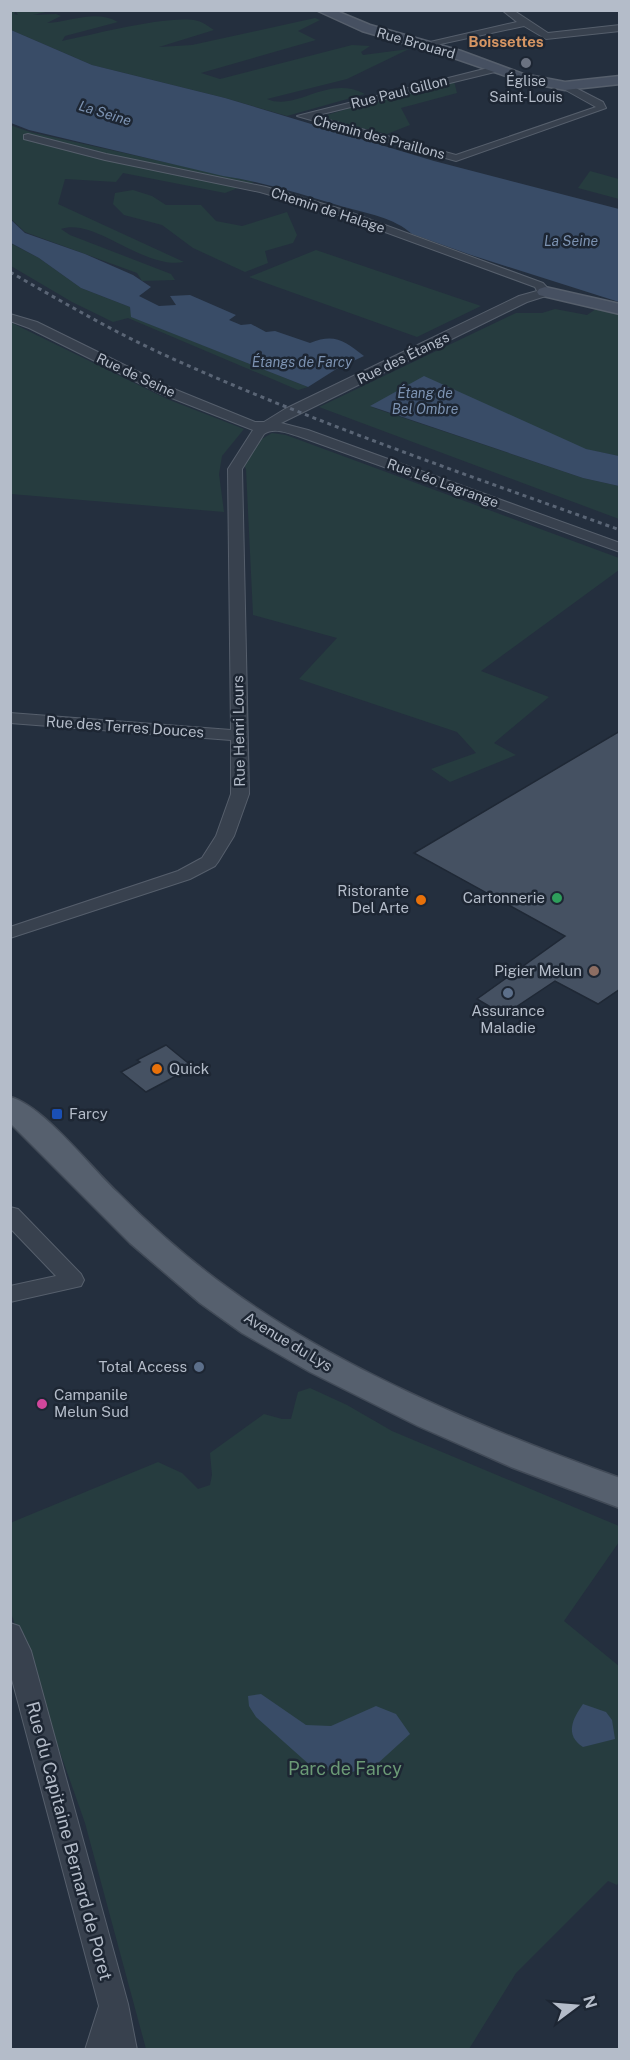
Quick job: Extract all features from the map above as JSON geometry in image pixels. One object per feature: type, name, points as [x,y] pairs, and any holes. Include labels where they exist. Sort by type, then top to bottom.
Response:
[{"type":"main road","name":"Avenue du Lys","points":[[10,1107],[38,1129],[129,1224],[192,1279],[262,1329],[344,1375],[465,1434],[562,1473],[620,1493]]},
{"type":"street","name":"Rue Brouard","points":[[322,10],[366,28],[496,69]]},
{"type":"street","points":[[507,10],[546,36],[620,28]]},
{"type":"street","points":[[422,45],[525,23]]},
{"type":"street","points":[[496,69],[520,77],[565,86],[620,80]]},
{"type":"street","name":"Rue Paul Gillon","points":[[303,116],[496,69]]},
{"type":"street","name":"Chemin des Praillons","points":[[303,116],[456,158],[601,108],[600,104],[565,86]]},
{"type":"street","name":"Chemin de Halage","points":[[28,137],[105,157],[262,189],[340,212],[539,285],[545,292],[620,309]]},
{"type":"street","name":"Rue des Étangs","points":[[263,427],[523,299],[545,292]]},
{"type":"street","name":"Rue de Seine","points":[[10,317],[33,325],[164,390],[253,426],[263,427]]},
{"type":"street","name":"Rue Léo Lagrange","points":[[263,427],[292,430],[333,443],[620,548]]},
{"type":"street","name":"Rue Henri Lours","points":[[10,933],[184,875],[209,862],[225,836],[240,794],[235,469],[245,450],[263,427]]},
{"type":"street","name":"Rue des Terres Douces","points":[[10,718],[240,736]]},
{"type":"street","points":[[10,1214],[73,1280],[10,1294]]},
{"type":"street","name":"Rue du Capitaine Bernard de Poret","points":[[10,1634],[18,1651],[113,2004],[122,2049]]},
{"type":"street","points":[[100,2049],[113,2004]]},
{"type":"green space","points":[[10,11],[16,11],[14,14],[18,15],[16,12],[50,11],[33,15],[56,14],[61,16],[47,23],[92,16],[109,18],[118,22],[65,36],[62,41],[170,20],[198,21],[214,30],[159,47],[192,45],[315,18],[320,20],[298,31],[316,40],[201,73],[220,79],[352,45],[370,46],[361,52],[363,55],[409,49],[347,79],[267,99],[278,102],[290,101],[338,88],[351,89],[365,94],[287,116],[92,65],[11,30]]},
{"type":"green space","points":[[454,81],[457,93],[401,108],[410,125],[387,134],[317,118],[406,91]]},
{"type":"green space","points":[[10,125],[30,132],[254,182],[225,193],[123,173],[116,182],[65,179],[58,204],[184,262],[152,259],[89,230],[74,227],[61,229],[70,235],[171,274],[175,280],[142,281],[137,273],[25,232],[11,219]]},
{"type":"green space","points":[[590,171],[619,179],[619,199],[578,188]]},
{"type":"green space","points":[[133,190],[152,196],[166,205],[201,205],[216,221],[242,226],[287,212],[297,235],[293,243],[265,251],[268,263],[245,272],[193,248],[162,225],[124,215],[113,204],[115,193]]},
{"type":"green space","points":[[10,243],[39,258],[81,288],[130,307],[132,317],[308,387],[298,390],[128,318],[113,322],[72,302],[11,266]]},
{"type":"green space","points":[[316,250],[481,306],[417,337],[249,277]]},
{"type":"green space","points":[[599,307],[619,312],[619,456],[371,407],[583,478],[619,486],[619,519],[319,407],[516,313],[542,313],[555,309],[587,315]]},
{"type":"green space","points":[[10,322],[167,399],[244,429],[222,456],[219,474],[224,512],[11,494]]},
{"type":"green space","points":[[272,433],[286,435],[619,558],[619,570],[481,671],[549,697],[494,743],[516,755],[450,782],[431,769],[476,753],[457,732],[299,679],[337,638],[253,615],[244,465],[255,443]]},
{"type":"green space","name":"Parc de Farcy","points":[[310,1388],[347,1405],[392,1431],[619,1526],[619,1542],[564,1621],[619,1666],[619,1882],[617,1885],[608,1881],[516,1973],[469,2049],[146,2049],[85,1823],[11,1613],[10,1523],[158,1462],[182,1473],[198,1489],[210,1485],[212,1475],[210,1453],[264,1414],[291,1419],[298,1392]]},
{"type":"water","name":"La Seine","points":[[11,30],[92,65],[225,98],[434,161],[619,209],[619,302],[471,255],[412,234],[389,220],[371,214],[269,185],[29,130],[11,123]]},
{"type":"water","name":"Étangs de Farcy","points":[[10,219],[25,233],[85,254],[133,275],[151,287],[139,296],[159,306],[176,305],[170,296],[190,295],[236,315],[229,320],[241,325],[251,324],[266,332],[275,331],[310,343],[326,339],[339,340],[364,356],[338,368],[308,387],[131,317],[130,307],[81,288],[39,258],[11,243]]},
{"type":"water","name":"Étang de Bel Ombre","points":[[424,376],[586,449],[619,456],[619,486],[583,478],[370,406]]},
{"type":"water","points":[[261,1694],[306,1725],[331,1726],[376,1706],[396,1714],[410,1734],[376,1765],[345,1774],[312,1767],[256,1717],[249,1706],[248,1696]]},
{"type":"water","points":[[583,1704],[606,1712],[612,1720],[615,1739],[583,1747],[577,1742],[572,1726]]},
{"type":"building","name":"Cartonnerie","points":[[620,731],[620,989],[598,1004],[555,981],[504,1015],[477,999],[565,936],[414,853]]},
{"type":"building","name":"Quick","points":[[166,1045],[193,1067],[146,1092],[121,1072],[140,1062],[137,1060]]},
{"type":"railway","points":[[10,272],[120,333],[215,377],[387,446],[620,530]]},
{"type":"place","name":"Église Saint-Louis","points":[[526,63]]},
{"type":"place","name":"Cartonnerie","points":[[557,898]]},
{"type":"place","name":"Ristorante Del Arte","points":[[421,900]]},
{"type":"place","name":"Pigier Melun","points":[[594,971]]},
{"type":"place","name":"Assurance Maladie","points":[[508,993]]},
{"type":"place","name":"Quick","points":[[157,1069]]},
{"type":"place","name":"Farcy","points":[[57,1114]]},
{"type":"place","name":"Total Access","points":[[199,1367]]},
{"type":"place","name":"Campanile Melun Sud","points":[[42,1404]]},
{"type":"district","name":"Boissettes","points":[[506,42]]}]
